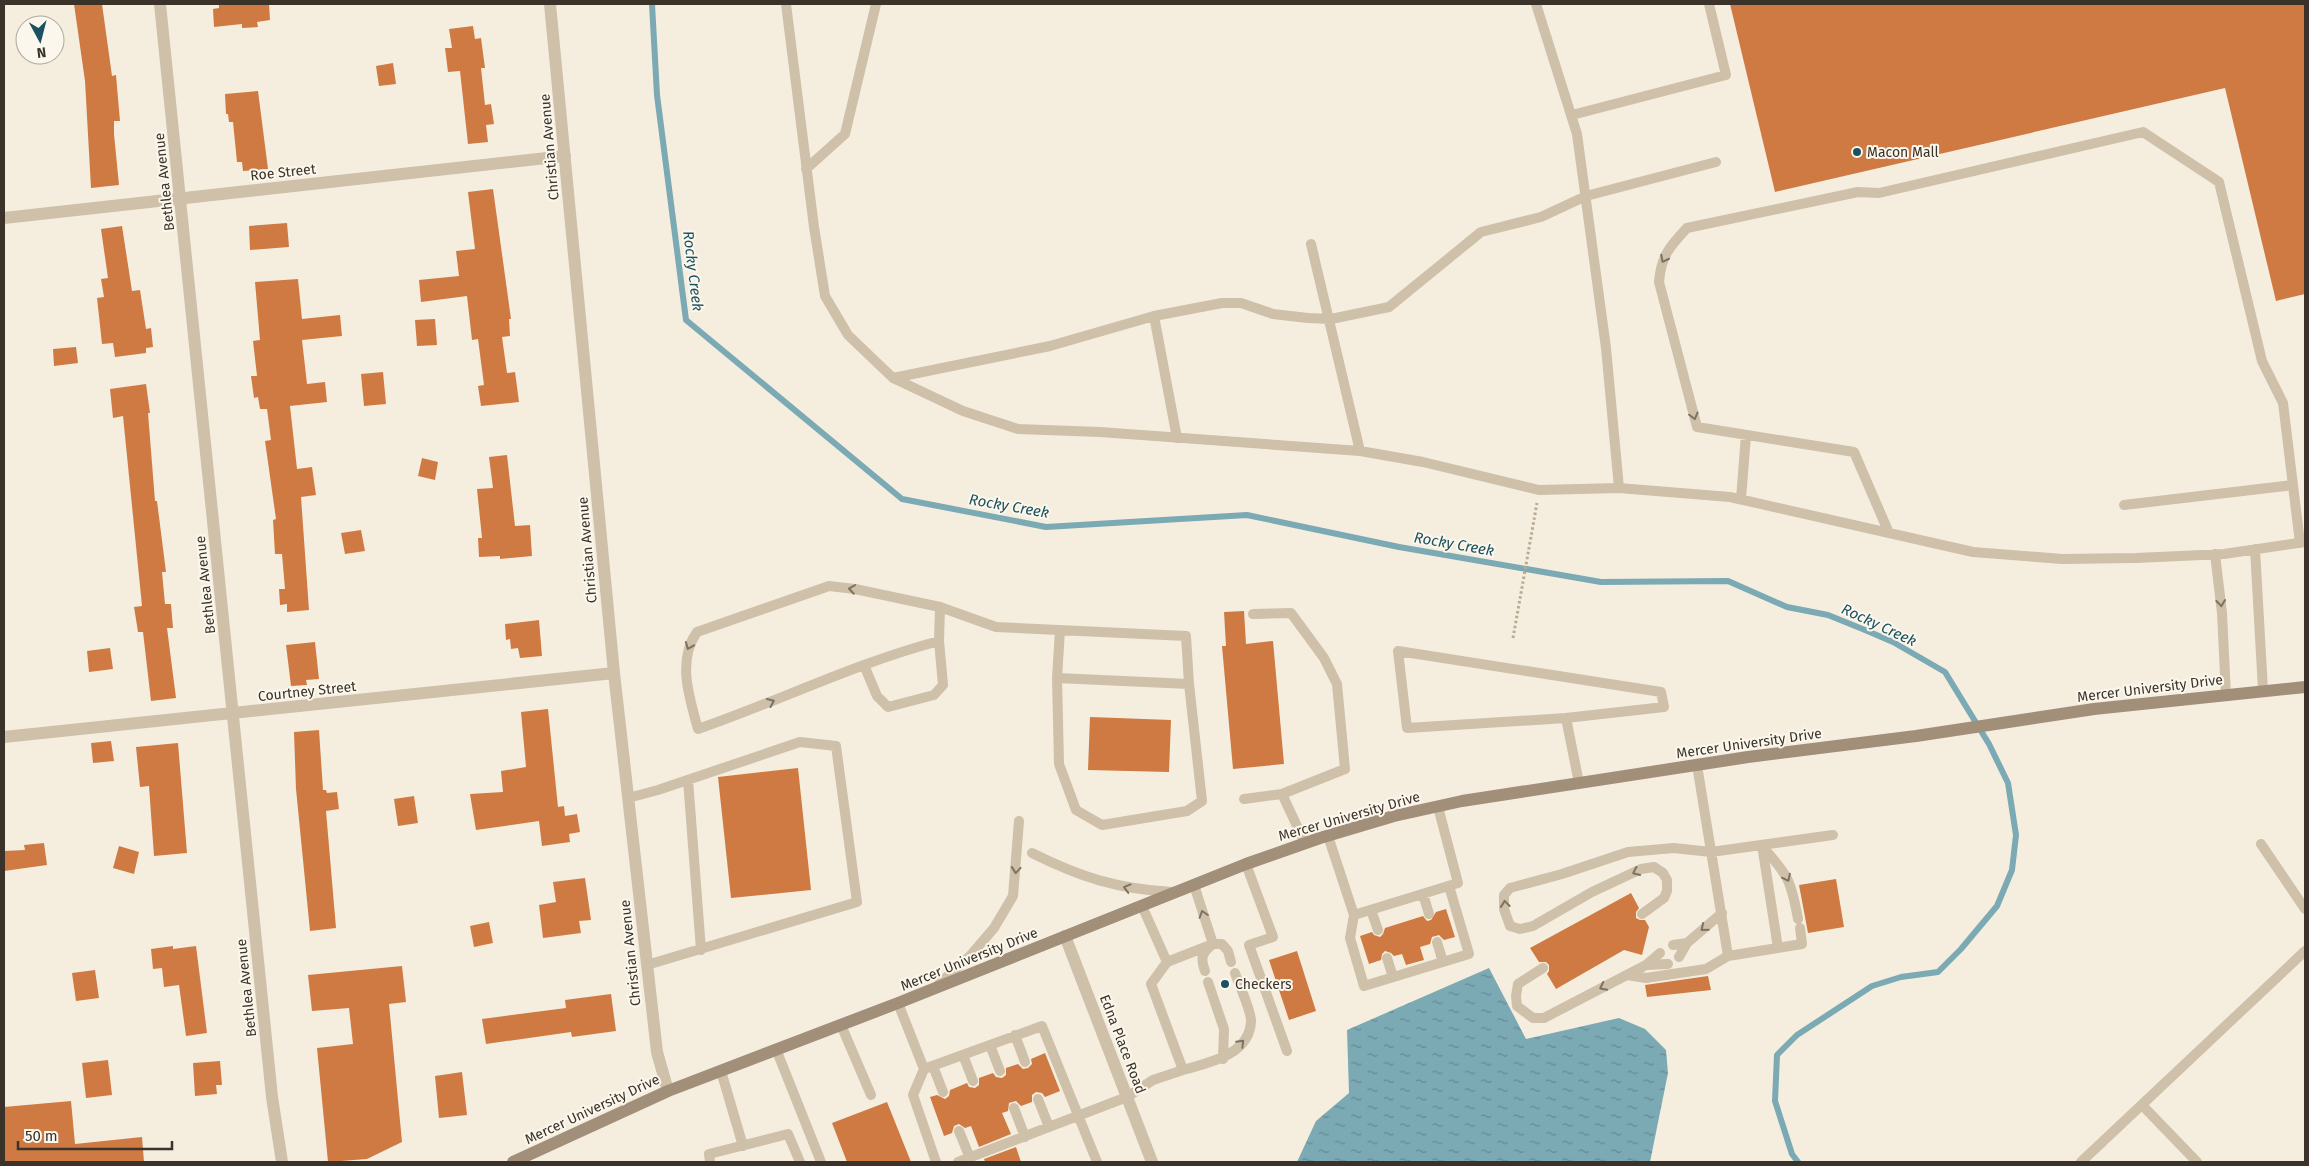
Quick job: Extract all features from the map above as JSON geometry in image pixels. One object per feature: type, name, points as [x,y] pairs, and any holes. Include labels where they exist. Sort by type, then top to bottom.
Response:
[{"type":"main road","name":"Mercer University Drive","points":[[513,1162],[668,1091],[898,1003],[1246,864],[1304,843],[1394,816],[1579,783],[1697,765],[1916,736],[2094,709],[2305,687]]},
{"type":"street","name":"Bethlea Avenue","points":[[160,4],[272,1097],[282,1162]]},
{"type":"street","name":"Christian Avenue","points":[[550,4],[614,673],[657,1052],[668,1091]]},
{"type":"street","name":"Roe Street","points":[[4,218],[565,156]]},
{"type":"street","name":"Courtney Street","points":[[4,737],[614,673]]},
{"type":"street","name":"Edna Place Road","points":[[1065,936],[1152,1162]]},
{"type":"lane","points":[[786,4],[806,169],[825,296],[848,334],[893,378],[963,411],[1018,429],[1360,451],[1423,462],[1539,490],[1619,488],[1730,497],[1741,499],[1889,533],[1973,552],[2062,559],[2136,558],[2216,554],[2303,543],[2293,485],[2283,403],[2262,361],[2219,182],[2143,132],[1879,194],[1858,192],[1687,228],[1673,242],[1660,265],[1659,282],[1697,427],[1854,452],[1889,533]]},
{"type":"lane","points":[[806,169],[845,134],[876,4]]},
{"type":"lane","points":[[1536,4],[1577,134],[1606,348],[1619,488]]},
{"type":"lane","points":[[1572,115],[1726,75],[1708,4]]},
{"type":"lane","points":[[893,378],[1050,346],[1154,316],[1222,303],[1241,303],[1273,314],[1330,319],[1389,307],[1482,232],[1540,217],[1586,196],[1716,162]]},
{"type":"lane","points":[[1312,244],[1360,451]]},
{"type":"lane","points":[[1154,316],[1177,438]]},
{"type":"lane","points":[[1741,499],[1746,435]]},
{"type":"lane","points":[[2124,506],[2293,485]]},
{"type":"lane","points":[[2256,549],[2263,690]]},
{"type":"lane","points":[[2216,554],[2226,695]]},
{"type":"lane","points":[[939,641],[864,665],[800,689],[758,708],[698,729],[689,696],[686,655],[689,643],[697,632],[828,586],[940,607],[996,627],[1060,630],[1186,636],[1189,684],[1202,800],[1187,810],[1102,826],[1076,810],[1059,764],[1057,678],[1060,630]]},
{"type":"lane","points":[[864,665],[877,696],[888,707],[934,695],[943,685],[939,641],[940,607]]},
{"type":"lane","points":[[1244,799],[1282,794],[1345,769],[1337,684],[1324,658],[1291,613],[1253,614]]},
{"type":"lane","points":[[1398,651],[1661,692],[1664,707],[1566,718],[1408,728],[1398,651]]},
{"type":"lane","points":[[1057,678],[1189,684]]},
{"type":"lane","points":[[1566,718],[1579,783]]},
{"type":"lane","points":[[628,798],[800,742],[836,746],[857,902],[647,965]]},
{"type":"lane","points":[[1697,765],[1728,956]]},
{"type":"lane","points":[[688,780],[700,950]]},
{"type":"lane","points":[[1282,794],[1304,843]]},
{"type":"lane","points":[[1354,915],[1458,883],[1438,807]]},
{"type":"lane","points":[[936,988],[970,956],[994,928],[1014,896],[1019,821]]},
{"type":"lane","points":[[1642,914],[1664,898],[1667,891],[1667,880],[1663,873],[1654,868],[1640,869],[1592,892],[1532,926],[1520,929],[1510,926],[1504,909],[1504,895],[1510,888],[1562,874],[1628,852],[1674,848],[1711,852],[1833,835]]},
{"type":"lane","points":[[1328,836],[1354,915],[1350,938],[1364,986],[1469,954],[1449,886]]},
{"type":"lane","points":[[2261,844],[2305,909]]},
{"type":"lane","points":[[1627,975],[1646,978],[1706,968],[1728,956],[1802,944],[1790,882],[1784,871],[1762,845]]},
{"type":"lane","points":[[1762,845],[1778,948]]},
{"type":"lane","points":[[1032,853],[1066,870],[1099,881],[1135,890],[1175,893]]},
{"type":"lane","points":[[1246,864],[1273,936],[1250,945],[1287,1051]]},
{"type":"lane","points":[[1194,885],[1213,944]]},
{"type":"lane","points":[[1423,894],[1429,914]]},
{"type":"lane","points":[[1142,906],[1167,962]]},
{"type":"lane","points":[[1371,910],[1378,930]]},
{"type":"lane","points":[[1679,957],[1686,944],[1722,913]]},
{"type":"lane","points":[[1437,942],[1443,962]]},
{"type":"lane","points":[[1205,971],[1201,960],[1203,952],[1213,944]]},
{"type":"lane","points":[[1183,1070],[1151,984],[1167,962],[1213,944],[1222,944],[1228,951],[1231,962]]},
{"type":"lane","points":[[1673,945],[1686,944]]},
{"type":"lane","points":[[2081,1162],[2143,1106],[2305,951]]},
{"type":"lane","points":[[1543,968],[1518,984],[1516,996],[1518,1006],[1533,1018],[1544,1018],[1646,965],[1660,953]]},
{"type":"lane","points":[[1387,958],[1393,977]]},
{"type":"lane","points":[[1646,965],[1668,964]]},
{"type":"lane","points":[[958,1162],[1127,1097],[1153,1080],[1223,1059],[1247,1039],[1251,1020],[1235,973]]},
{"type":"lane","points":[[1208,982],[1224,1029],[1223,1059]]},
{"type":"lane","points":[[898,1003],[929,1068],[944,1092]]},
{"type":"lane","points":[[841,1025],[871,1095]]},
{"type":"lane","points":[[936,1162],[912,1095],[929,1068],[1042,1026],[1097,1162]]},
{"type":"lane","points":[[1015,1035],[1025,1062]]},
{"type":"lane","points":[[990,1045],[1000,1071]]},
{"type":"lane","points":[[776,1049],[821,1162]]},
{"type":"lane","points":[[963,1055],[973,1081]]},
{"type":"lane","points":[[721,1071],[744,1146]]},
{"type":"lane","points":[[1038,1099],[1049,1127]]},
{"type":"lane","points":[[2143,1106],[2197,1162]]},
{"type":"lane","points":[[1014,1108],[1025,1136]]},
{"type":"lane","points":[[959,1130],[970,1158]]},
{"type":"lane","points":[[710,1162],[709,1154],[788,1134],[800,1162]]},
{"type":"path","points":[[1513,638],[1539,490]]},
{"type":"water","points":[[1489,968],[1526,1039],[1619,1018],[1645,1029],[1666,1050],[1668,1073],[1650,1162],[1297,1162],[1316,1121],[1349,1093],[1347,1030]]},
{"type":"building","points":[[74,4],[102,4],[112,76],[116,75],[120,121],[114,121],[114,134],[119,185],[91,188],[85,81]]},
{"type":"building","points":[[219,4],[269,4],[270,20],[257,22],[258,27],[242,28],[242,24],[214,27],[213,9],[219,8]]},
{"type":"building","name":"Macon Mall","points":[[1730,4],[2305,4],[2305,294],[2276,301],[2225,88],[1775,192]]},
{"type":"building","points":[[473,26],[475,39],[481,38],[485,68],[481,68],[485,105],[491,104],[494,124],[486,125],[488,142],[468,144],[460,71],[448,72],[445,48],[452,48],[449,29]]},
{"type":"building","points":[[393,63],[396,84],[379,86],[376,66]]},
{"type":"building","points":[[258,91],[268,169],[243,171],[242,162],[237,162],[233,122],[229,122],[228,114],[226,114],[225,94]]},
{"type":"building","points":[[493,189],[511,319],[509,319],[510,336],[502,337],[507,373],[515,372],[519,402],[481,406],[478,386],[484,385],[478,339],[472,340],[467,296],[421,302],[419,280],[459,276],[456,251],[475,249],[468,192]]},
{"type":"building","points":[[287,223],[289,247],[250,250],[249,226]]},
{"type":"building","points":[[122,226],[132,291],[140,290],[146,329],[151,328],[153,347],[146,348],[146,353],[115,357],[113,343],[102,344],[97,298],[104,297],[101,279],[108,278],[101,229]]},
{"type":"building","points":[[298,279],[302,319],[340,315],[342,336],[302,340],[307,384],[325,382],[327,402],[290,406],[297,469],[312,467],[316,495],[301,497],[309,610],[287,612],[287,604],[280,605],[279,589],[285,589],[282,554],[275,554],[273,520],[276,519],[265,441],[271,440],[267,409],[260,409],[258,397],[254,398],[251,376],[257,376],[253,341],[260,340],[255,282]]},
{"type":"building","points":[[435,319],[437,345],[417,346],[415,320]]},
{"type":"building","points":[[76,347],[78,363],[54,366],[53,349]]},
{"type":"building","points":[[383,372],[386,404],[364,406],[361,374]]},
{"type":"building","points":[[146,384],[150,413],[148,413],[155,501],[157,501],[166,572],[162,572],[165,604],[171,604],[173,628],[167,628],[176,698],[151,701],[143,632],[138,632],[134,607],[142,606],[123,416],[113,418],[110,389]]},
{"type":"building","points":[[507,455],[515,526],[530,525],[532,556],[500,559],[500,556],[479,557],[478,538],[482,538],[477,489],[493,488],[489,457]]},
{"type":"building","points":[[422,458],[438,462],[435,480],[418,476]]},
{"type":"building","points":[[361,530],[365,551],[345,554],[341,533]]},
{"type":"building","points":[[1244,611],[1246,644],[1273,641],[1284,764],[1233,769],[1222,646],[1226,646],[1224,612]]},
{"type":"building","points":[[539,620],[542,656],[520,658],[518,648],[511,649],[510,639],[506,640],[505,624]]},
{"type":"building","points":[[315,642],[319,679],[306,680],[307,685],[291,686],[286,645]]},
{"type":"building","points":[[110,648],[113,669],[89,672],[87,651]]},
{"type":"building","points":[[548,709],[558,807],[564,806],[565,816],[577,814],[580,832],[569,834],[570,842],[542,846],[539,821],[476,830],[470,794],[503,792],[501,771],[526,767],[521,712]]},
{"type":"building","points":[[1090,717],[1171,720],[1169,772],[1088,770]]},
{"type":"building","points":[[319,730],[323,790],[326,790],[327,793],[337,792],[339,809],[326,811],[336,928],[310,931],[296,789],[294,732]]},
{"type":"building","points":[[111,741],[114,761],[93,763],[91,743]]},
{"type":"building","points":[[178,743],[187,853],[154,856],[149,786],[140,787],[136,747]]},
{"type":"building","points":[[798,768],[811,890],[731,898],[718,777]]},
{"type":"building","points":[[414,796],[418,823],[398,826],[394,799]]},
{"type":"building","points":[[44,843],[47,865],[4,871],[4,851],[25,850],[24,845]]},
{"type":"building","points":[[119,846],[139,852],[134,874],[113,868]]},
{"type":"building","points":[[585,878],[591,920],[579,921],[581,933],[543,938],[539,905],[556,902],[553,882]]},
{"type":"building","points":[[1836,879],[1844,927],[1808,933],[1799,885]]},
{"type":"building","points":[[1631,893],[1639,908],[1636,912],[1636,918],[1645,920],[1649,927],[1642,955],[1624,950],[1556,989],[1547,974],[1549,965],[1546,962],[1539,962],[1530,948]]},
{"type":"building","points":[[1446,909],[1455,937],[1444,940],[1439,935],[1432,937],[1430,944],[1420,947],[1424,960],[1406,965],[1402,954],[1394,956],[1385,951],[1382,954],[1381,960],[1369,964],[1360,936],[1372,932],[1380,937],[1385,928],[1423,916],[1427,921],[1431,920],[1436,912]]},
{"type":"building","points":[[489,922],[493,943],[474,947],[470,926]]},
{"type":"building","points":[[173,946],[173,949],[196,946],[207,1033],[186,1036],[179,985],[164,987],[162,968],[153,969],[151,949]]},
{"type":"building","points":[[1297,951],[1316,1011],[1289,1020],[1269,960]]},
{"type":"building","points":[[402,966],[406,1002],[389,1004],[402,1142],[367,1159],[328,1162],[317,1048],[353,1044],[349,1008],[312,1011],[308,975]]},
{"type":"building","points":[[95,970],[99,998],[76,1001],[72,973]]},
{"type":"building","points":[[1708,976],[1711,990],[1647,997],[1645,985]]},
{"type":"building","points":[[611,994],[616,1031],[572,1037],[571,1032],[486,1044],[482,1019],[566,1008],[565,1000]]},
{"type":"building","points":[[1045,1053],[1060,1091],[1045,1097],[1042,1093],[1036,1092],[1032,1095],[1032,1102],[1021,1106],[1016,1101],[1009,1103],[1008,1111],[1002,1113],[1011,1134],[979,1147],[971,1126],[965,1128],[959,1124],[954,1126],[952,1133],[944,1136],[930,1097],[937,1095],[945,1099],[949,1096],[950,1090],[967,1083],[969,1087],[975,1088],[979,1085],[979,1078],[993,1073],[996,1077],[1002,1078],[1006,1075],[1006,1068],[1018,1064],[1023,1069],[1028,1068],[1032,1064],[1031,1059]]},
{"type":"building","points":[[108,1060],[112,1095],[86,1098],[82,1063]]},
{"type":"building","points":[[220,1061],[222,1085],[216,1085],[217,1094],[195,1096],[193,1063]]},
{"type":"building","points":[[462,1072],[467,1115],[439,1118],[435,1076]]},
{"type":"building","points":[[71,1101],[75,1144],[142,1137],[144,1162],[4,1162],[4,1107]]},
{"type":"building","points":[[887,1102],[911,1162],[847,1162],[832,1123]]},
{"type":"building","points":[[1016,1147],[1021,1162],[985,1162],[984,1159]]},
{"type":"waterway","name":"Rocky Creek","points":[[652,4],[657,95],[686,320],[902,499],[1046,527],[1247,515],[1399,547],[1601,582],[1728,581],[1787,607],[1828,615],[1865,630],[1893,642],[1945,672],[1989,744],[2008,783],[2016,835],[2012,870],[1997,906],[1961,949],[1938,972],[1901,977],[1872,986],[1797,1035],[1777,1055],[1775,1101],[1792,1154],[1798,1162]]},
{"type":"place","name":"Macon Mall","points":[[1857,152]]},
{"type":"place","name":"Checkers","points":[[1225,984]]}]
